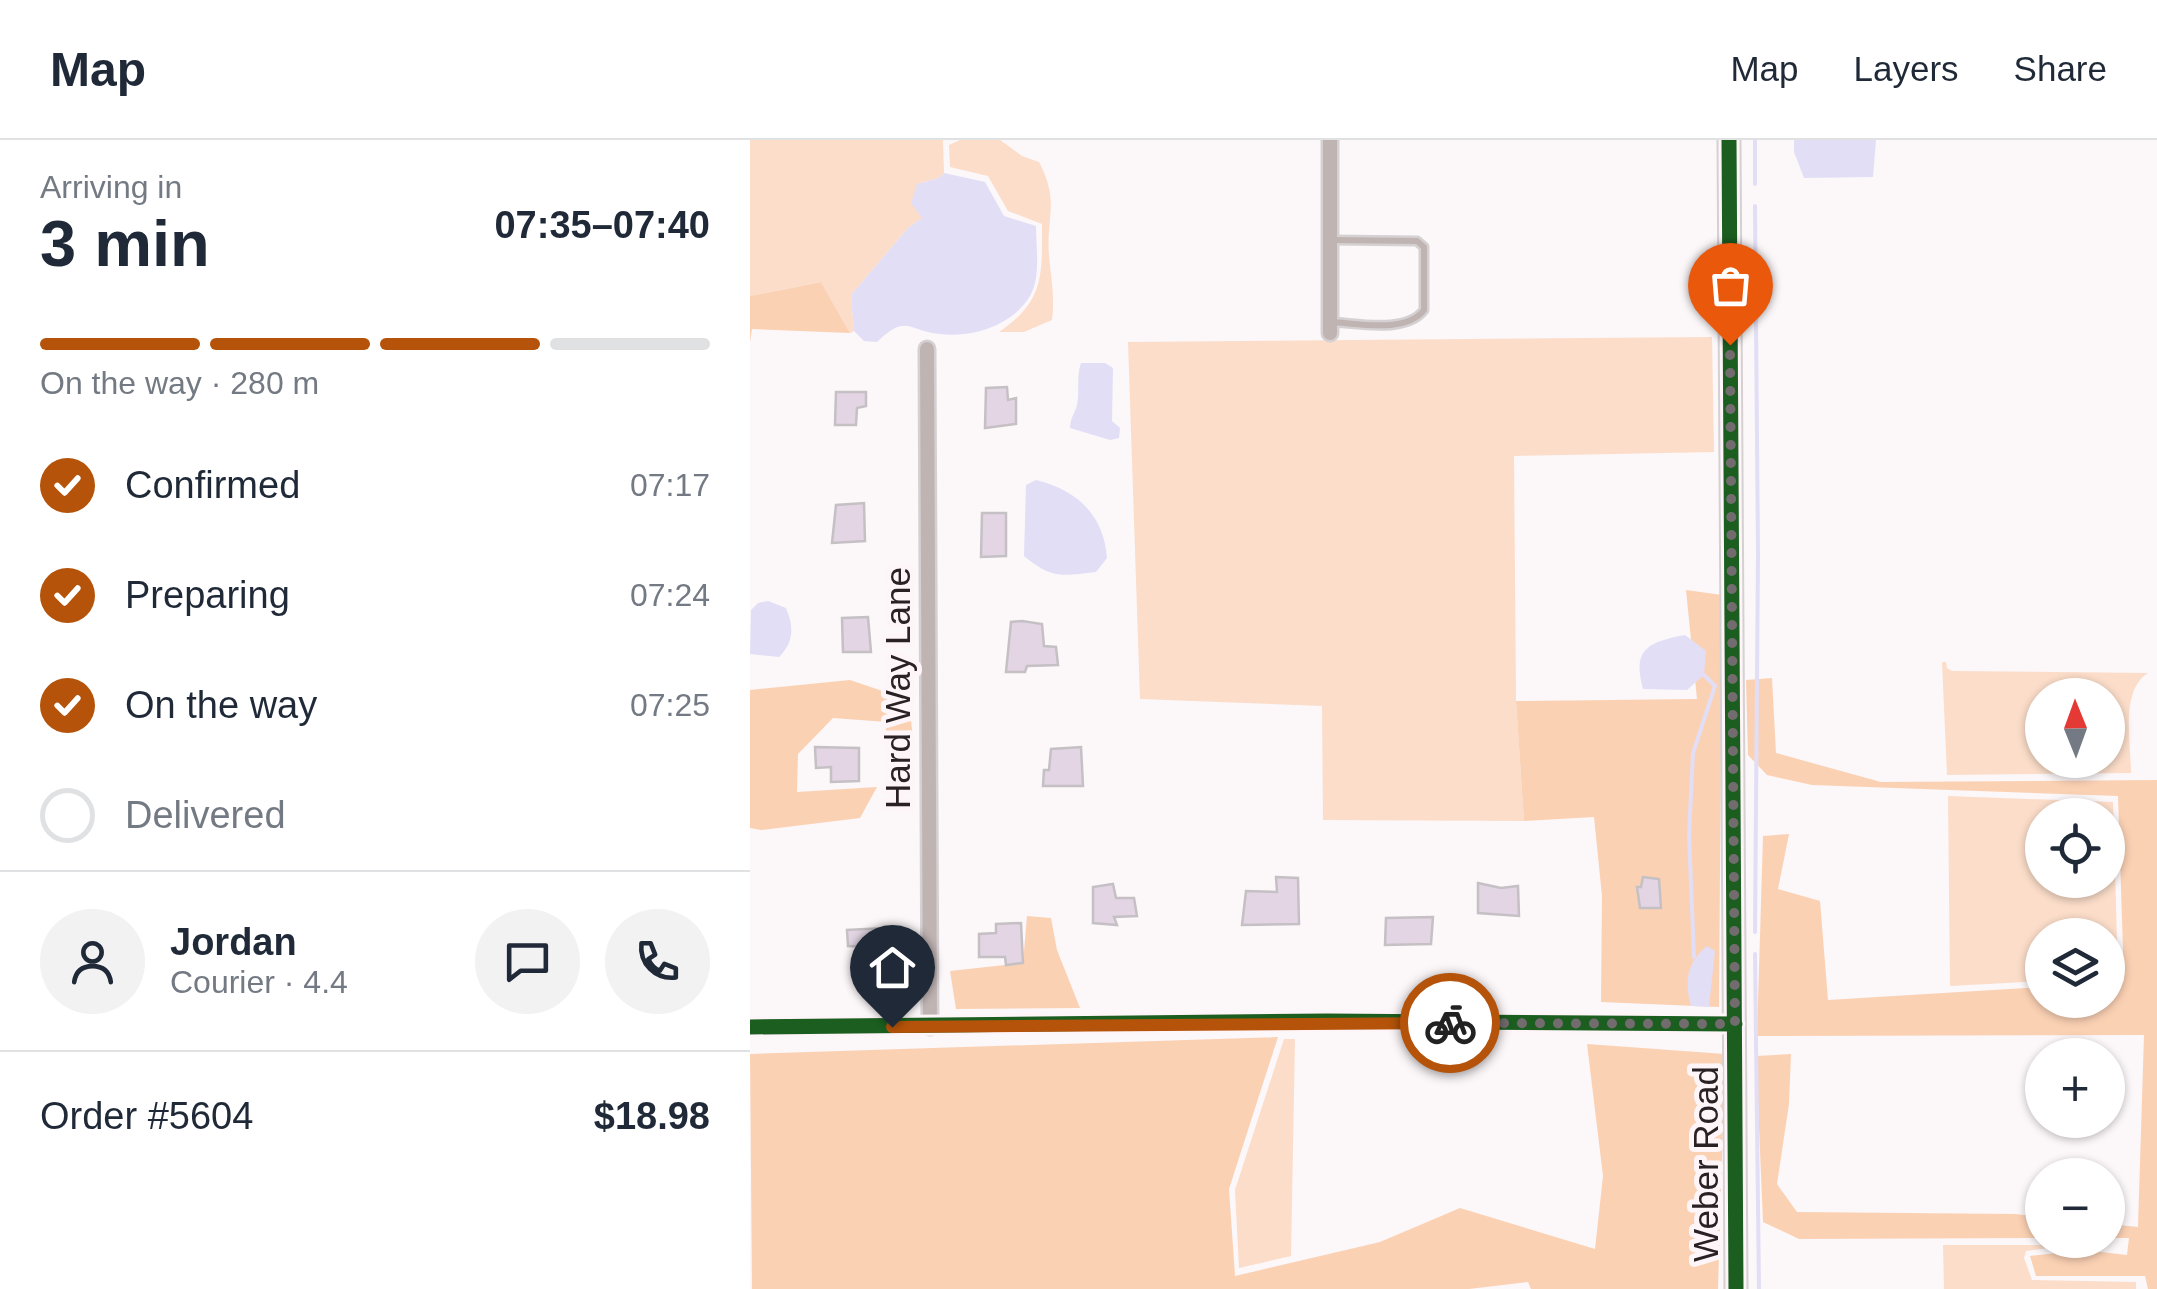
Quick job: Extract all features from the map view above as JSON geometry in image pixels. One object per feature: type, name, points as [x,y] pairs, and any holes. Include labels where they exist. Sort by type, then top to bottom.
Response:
[{"type":"street","points":[[1330,140],[1331,328]]},
{"type":"street","name":"Weber Road","points":[[1729,140],[1736,1289]]},
{"type":"street","name":"Hard Way Lane","points":[[927,349],[930,1027]]},
{"type":"street","points":[[750,1027],[1327,1022],[1735,1024]]},
{"type":"lane","points":[[1331,240],[1417,241],[1424,247],[1427,266],[1424,310],[1415,320],[1331,328]]},
{"type":"shaded area","points":[[750,140],[943,140],[944,173],[917,184],[922,218],[908,228],[851,295],[854,331],[850,333],[821,282],[750,296]]},
{"type":"shaded area","points":[[960,140],[1000,140],[1022,156],[1039,162],[1049,188],[1052,320],[1024,332],[999,332],[1025,309],[1038,285],[1042,224],[1008,211],[988,176],[950,167],[949,145]]},
{"type":"shaded area","points":[[1794,140],[1876,140],[1873,177],[1804,178],[1794,152]]},
{"type":"shaded area","points":[[944,173],[985,182],[1004,216],[1036,226],[1037,271],[1030,296],[1013,315],[978,332],[952,335],[902,326],[877,342],[864,341],[854,331],[851,295],[908,228],[922,218],[911,203],[917,184]]},
{"type":"shaded area","points":[[821,282],[850,333],[752,329],[750,342],[750,296]]},
{"type":"shaded area","points":[[1712,337],[1714,452],[1514,456],[1516,701],[1524,821],[1323,820],[1322,706],[1140,699],[1128,342]]},
{"type":"shaded area","points":[[1081,363],[1105,363],[1113,368],[1112,421],[1120,428],[1119,438],[1110,440],[1070,428],[1077,405]]},
{"type":"shaded area","points":[[1036,480],[1064,490],[1094,517],[1107,558],[1096,572],[1057,574],[1024,556],[1026,485]]},
{"type":"shaded area","points":[[1686,590],[1722,595],[1719,1007],[1601,1002],[1602,896],[1594,817],[1524,821],[1516,701],[1697,699]]},
{"type":"shaded area","points":[[768,601],[786,608],[790,622],[790,640],[779,657],[750,654],[751,610]]},
{"type":"shaded area","points":[[1685,635],[1706,651],[1704,675],[1687,690],[1643,689],[1640,665],[1646,650],[1661,641]]},
{"type":"shaded area","points":[[1942,662],[1952,671],[2148,673],[2139,681],[2130,704],[2131,773],[2125,773],[2125,678],[2025,678],[2025,774],[1947,775]]},
{"type":"shaded area","points":[[1772,678],[1776,753],[1881,782],[2157,780],[2157,1289],[2148,1289],[2145,1276],[2036,1276],[2031,1258],[2127,1255],[2129,1238],[2125,1238],[2125,1226],[2138,1227],[2144,1035],[1757,1036],[1763,836],[1789,834],[1778,889],[1820,901],[1828,1000],[2025,988],[2025,1018],[2125,1018],[2125,918],[2121,898],[2125,898],[2125,798],[1812,785],[1767,775],[1748,755],[1746,680]]},
{"type":"shaded area","points":[[850,680],[909,700],[913,740],[885,738],[887,722],[833,718],[798,754],[797,792],[877,787],[860,818],[750,828],[750,690]]},
{"type":"shaded area","points":[[1948,796],[2025,799],[2025,898],[2116,898],[2116,918],[2025,918],[2025,982],[1950,986]]},
{"type":"shaded area","points":[[1027,916],[1051,918],[1057,950],[1080,1008],[956,1009],[950,971],[1023,963]]},
{"type":"shaded area","points":[[1707,946],[1715,951],[1709,1007],[1691,1006],[1689,973]]},
{"type":"shaded area","points":[[1278,1037],[1229,1189],[1235,1276],[1380,1242],[1460,1208],[1595,1249],[1603,1176],[1587,1044],[1725,1054],[1718,1289],[1531,1289],[1528,1282],[1469,1289],[752,1289],[750,1054]]},
{"type":"shaded area","points":[[1284,1039],[1295,1039],[1291,1256],[1239,1268],[1235,1190]]},
{"type":"shaded area","points":[[1791,1054],[1789,1104],[1777,1184],[1797,1212],[2025,1215],[2025,1238],[1799,1239],[1763,1222],[1756,1056]]},
{"type":"shaded area","points":[[1943,1245],[2025,1245],[2024,1258],[2032,1280],[2136,1282],[2136,1289],[1944,1289]]},
{"type":"building","points":[[1007,387],[1008,400],[1016,398],[1016,424],[985,428],[986,388]]},
{"type":"building","points":[[836,392],[866,392],[866,406],[857,408],[856,425],[835,425]]},
{"type":"building","points":[[864,503],[865,541],[832,543],[836,505]]},
{"type":"building","points":[[982,513],[1006,513],[1006,556],[981,557]]},
{"type":"building","points":[[868,617],[871,652],[843,652],[842,618]]},
{"type":"building","points":[[1011,622],[1042,624],[1044,646],[1056,647],[1058,665],[1027,666],[1025,672],[1006,672]]},
{"type":"building","points":[[815,747],[859,748],[859,781],[831,782],[831,767],[816,768]]},
{"type":"building","points":[[1081,747],[1083,786],[1043,786],[1051,749]]},
{"type":"building","points":[[1276,877],[1298,878],[1299,924],[1242,925],[1246,891],[1277,892]]},
{"type":"building","points":[[1643,877],[1659,879],[1661,908],[1640,908],[1637,887],[1641,887]]},
{"type":"building","points":[[1478,883],[1501,888],[1518,886],[1519,916],[1478,913]]},
{"type":"building","points":[[1113,884],[1116,898],[1134,898],[1137,916],[1114,917],[1117,925],[1093,923],[1093,887]]},
{"type":"building","points":[[1433,917],[1431,944],[1385,945],[1386,918]]},
{"type":"building","points":[[1021,923],[1023,963],[1006,965],[1005,957],[979,957],[979,934],[996,933],[996,924]]},
{"type":"building","points":[[885,928],[886,956],[870,956],[869,947],[848,946],[847,930]]},
{"type":"waterway","points":[[1755,140],[1755,184]]},
{"type":"waterway","points":[[1755,206],[1755,932]]},
{"type":"waterway","points":[[1694,957],[1689,835],[1693,753],[1715,686],[1704,675]]},
{"type":"waterway","points":[[1755,954],[1759,1289]]},
{"type":"cycle path","points":[[1729,140],[1736,1289]]},
{"type":"cycle path","points":[[750,1027],[1327,1021],[1735,1024]]},
{"type":"way so far","points":[[1450,1023],[1735,1024],[1730,345]]},
{"type":"route","points":[[892,1027],[1450,1023]]}]
